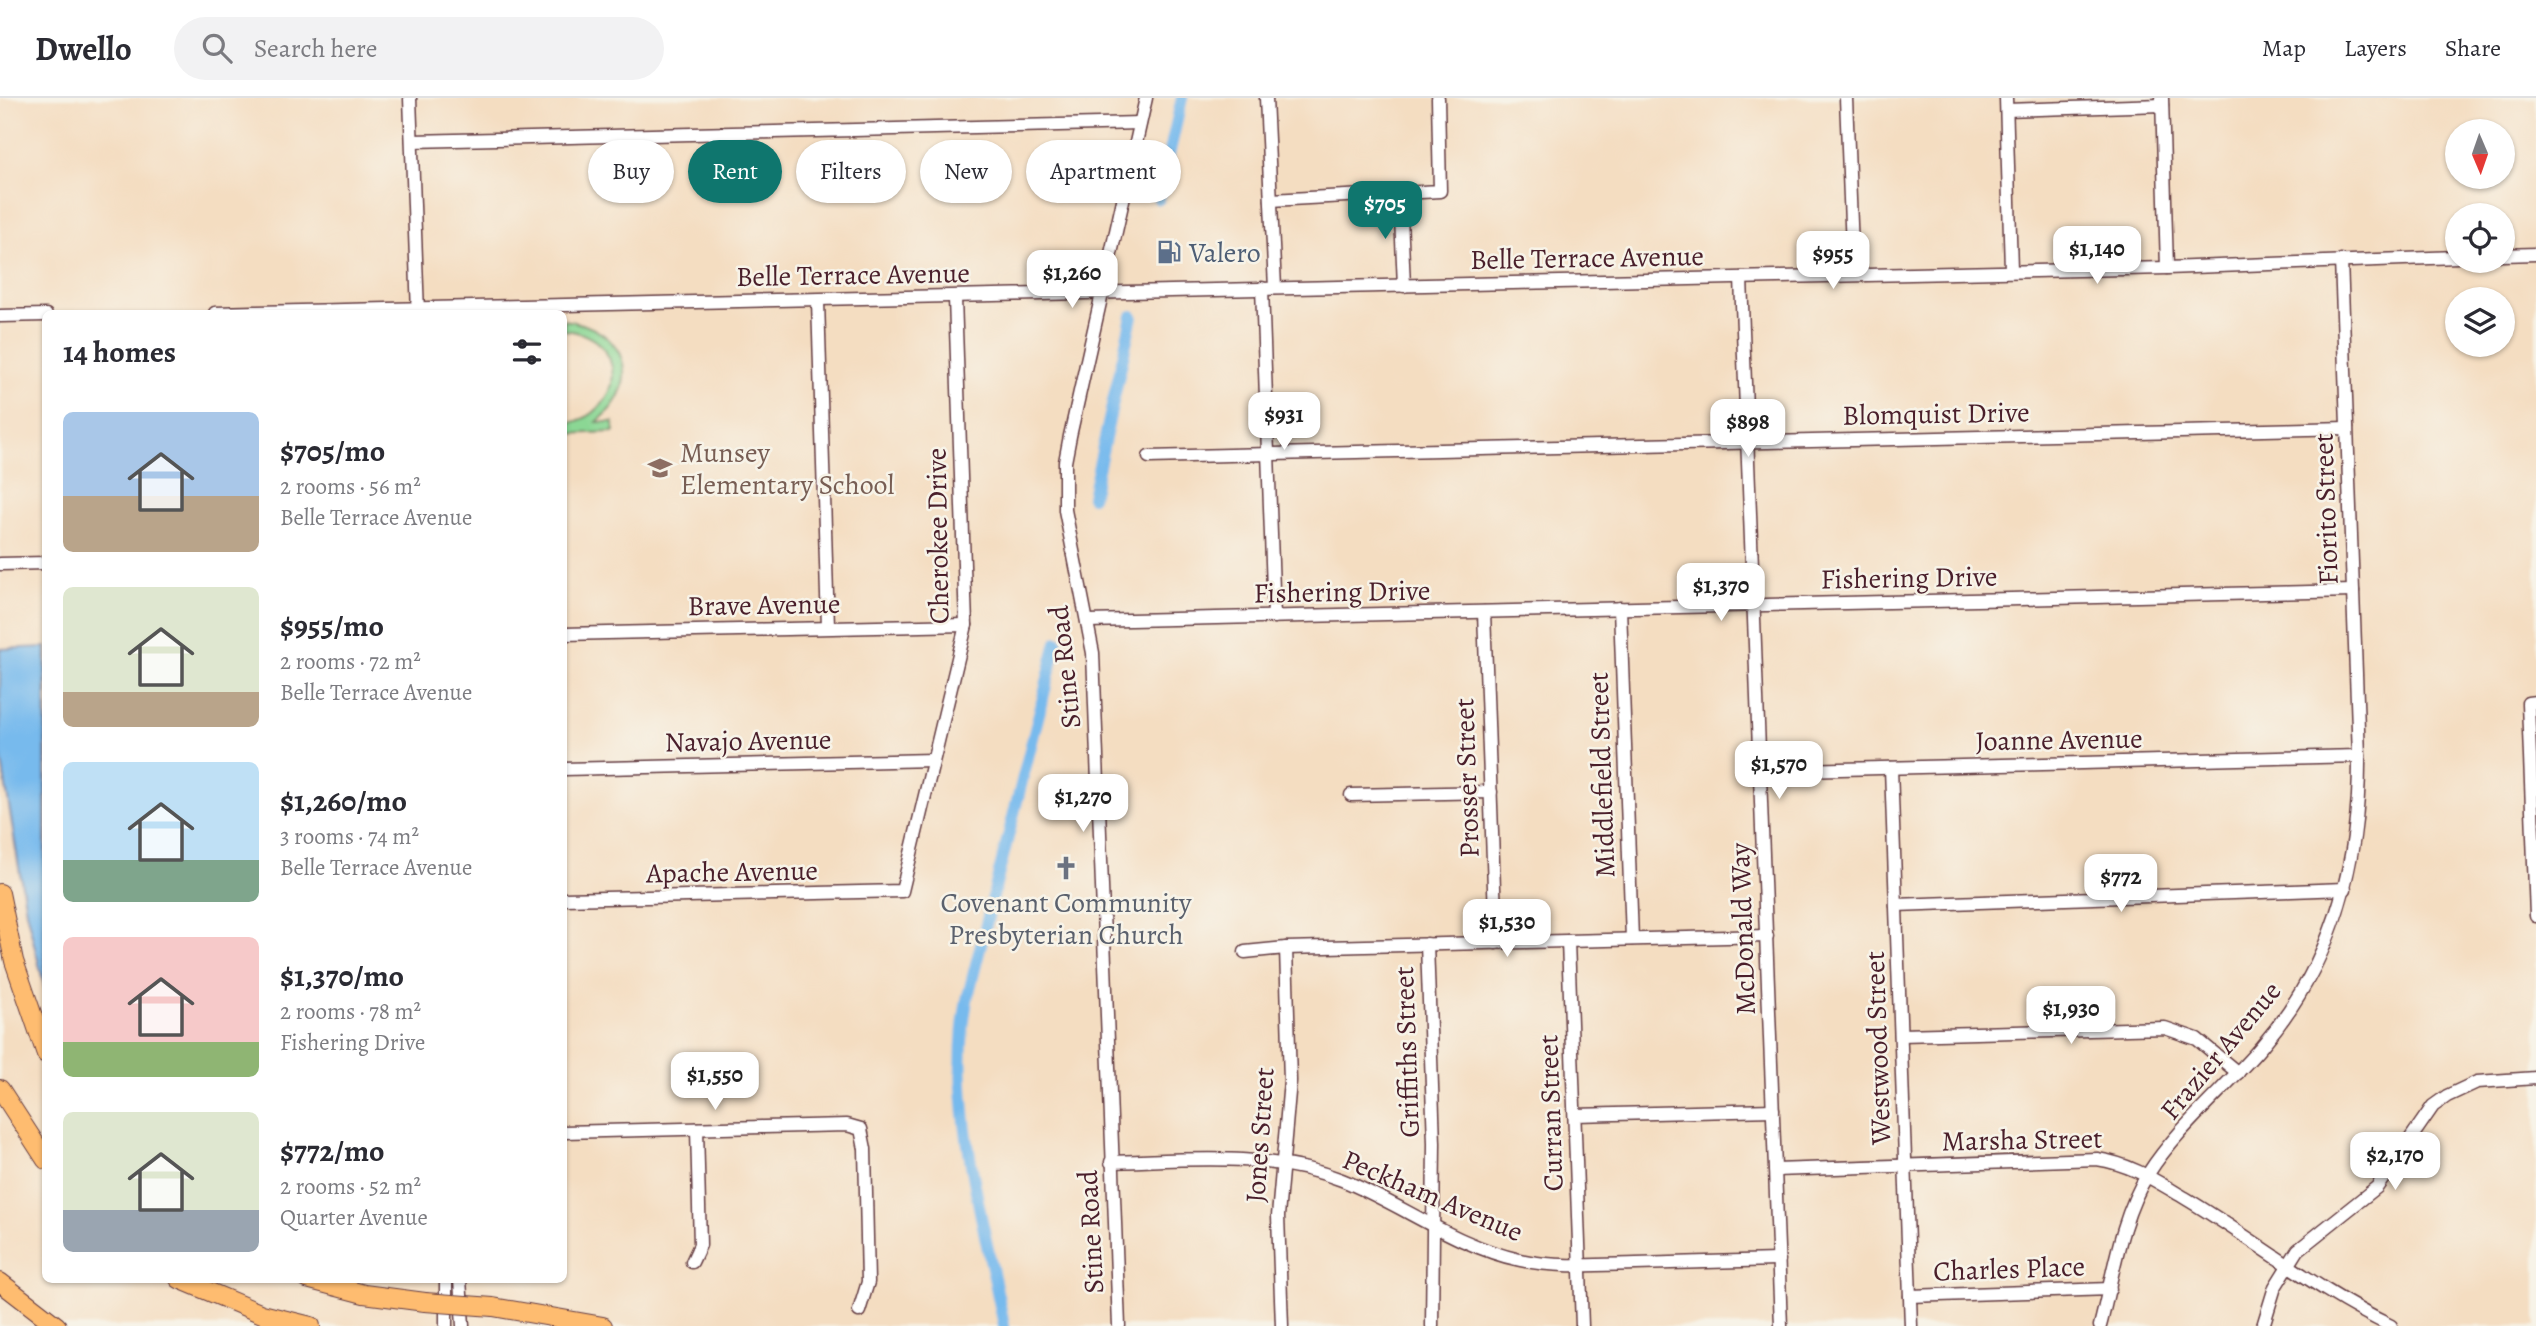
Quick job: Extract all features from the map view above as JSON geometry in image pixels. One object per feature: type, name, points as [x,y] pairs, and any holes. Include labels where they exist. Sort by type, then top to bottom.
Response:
[{"type":"highway","points":[[0,893],[17,975],[42,1043]]},
{"type":"highway","points":[[0,1089],[42,1154]]},
{"type":"highway","points":[[0,1282],[57,1326]]},
{"type":"highway","points":[[188,1283],[262,1314],[312,1326]]},
{"type":"highway","points":[[322,1283],[364,1294],[494,1307],[603,1326]]},
{"type":"street","points":[[410,98],[418,310]]},
{"type":"street","name":"Stine Road","points":[[1119,1326],[1093,653],[1068,536],[1064,484],[1070,436],[1146,98]]},
{"type":"street","points":[[1266,98],[1270,200],[1268,454],[1274,617]]},
{"type":"street","points":[[1270,200],[1433,193],[1441,189],[1438,98]]},
{"type":"street","points":[[1846,98],[1853,274]]},
{"type":"street","points":[[2011,270],[2006,104],[2162,101],[2168,268]]},
{"type":"street","points":[[412,141],[1140,123]]},
{"type":"street","points":[[1400,194],[1404,286]]},
{"type":"street","points":[[2515,255],[2536,254]]},
{"type":"street","name":"Belle Terrace Avenue","points":[[418,310],[2168,268],[2445,257]]},
{"type":"street","name":"Fiorito Street","points":[[2340,260],[2359,756]]},
{"type":"street","name":"McDonald Way","points":[[1741,278],[1781,1326]]},
{"type":"street","name":"Cherokee Drive","points":[[902,891],[966,625],[954,298]]},
{"type":"street","points":[[818,301],[828,627]]},
{"type":"street","points":[[0,316],[42,315]]},
{"type":"street","name":"Blomquist Drive","points":[[1149,457],[2347,428]]},
{"type":"street","points":[[0,564],[42,563]]},
{"type":"street","name":"Fishering Drive","points":[[1088,621],[2353,591]]},
{"type":"street","name":"Middlefield Street","points":[[1620,608],[1632,939]]},
{"type":"street","name":"Prosser Street","points":[[1484,612],[1496,943]]},
{"type":"street","name":"Brave Avenue","points":[[567,634],[966,625]]},
{"type":"street","points":[[2532,703],[2536,916]]},
{"type":"street","name":"Joanne Avenue","points":[[1761,771],[2359,756]]},
{"type":"street","name":"Frazier Avenue","points":[[2100,1326],[2130,1212],[2147,1176],[2274,1031],[2300,994],[2329,936],[2345,889],[2356,829],[2359,756]]},
{"type":"street","name":"Navajo Avenue","points":[[567,769],[933,760]]},
{"type":"street","name":"Westwood Street","points":[[1891,768],[1911,1326]]},
{"type":"street","points":[[1350,795],[1491,792]]},
{"type":"street","points":[[1896,905],[2345,889]]},
{"type":"street","name":"Apache Avenue","points":[[567,899],[902,891]]},
{"type":"street","points":[[1245,951],[1767,936]]},
{"type":"street","name":"Curran Street","points":[[1568,941],[1582,1326]]},
{"type":"street","name":"Griffiths Street","points":[[1427,944],[1434,1143],[1432,1326]]},
{"type":"street","name":"Jones Street","points":[[1282,1326],[1278,1216],[1290,1081],[1286,948]]},
{"type":"street","points":[[1901,1035],[2165,1028],[2197,1039],[2238,1073]]},
{"type":"street","points":[[2263,1326],[2275,1287],[2288,1264],[2311,1238],[2377,1187],[2421,1120],[2447,1096],[2477,1082],[2536,1078]]},
{"type":"street","points":[[1575,1115],[1773,1110]]},
{"type":"street","points":[[567,1132],[848,1125],[861,1129],[865,1149],[868,1282],[859,1311]]},
{"type":"street","points":[[692,1262],[700,1245],[697,1129]]},
{"type":"street","name":"Peckham Avenue","points":[[1111,1162],[1227,1159],[1283,1164],[1347,1182],[1494,1253],[1545,1265],[1779,1260]]},
{"type":"street","name":"Marsha Street","points":[[1775,1170],[2097,1159],[2115,1161],[2147,1176],[2391,1326]]},
{"type":"street","points":[[446,1283],[446,1326]]},
{"type":"street","points":[[460,1283],[463,1326]]},
{"type":"street","name":"Charles Place","points":[[1910,1296],[2110,1289]]},
{"type":"green space","points":[[567,321],[585,325],[602,334],[614,345],[622,359],[624,374],[621,390],[612,406],[597,422],[613,422],[614,432],[567,434],[567,423],[585,418],[600,406],[610,392],[613,376],[610,360],[601,346],[586,335],[567,331]]},
{"type":"water","points":[[42,647],[42,977],[26,911],[0,750],[0,649]]},
{"type":"waterway","points":[[1172,140],[1182,98]]},
{"type":"waterway","points":[[1092,497],[1132,316]]},
{"type":"waterway","points":[[1004,1326],[971,1163],[962,1080],[962,1039],[967,1000],[1057,642]]},
{"type":"place","name":"Valero","points":[[1169,252]]},
{"type":"place","name":"Munsey Elementary School","points":[[660,468]]},
{"type":"place","name":"Covenant Community Presbyterian Church","points":[[1066,868]]}]
